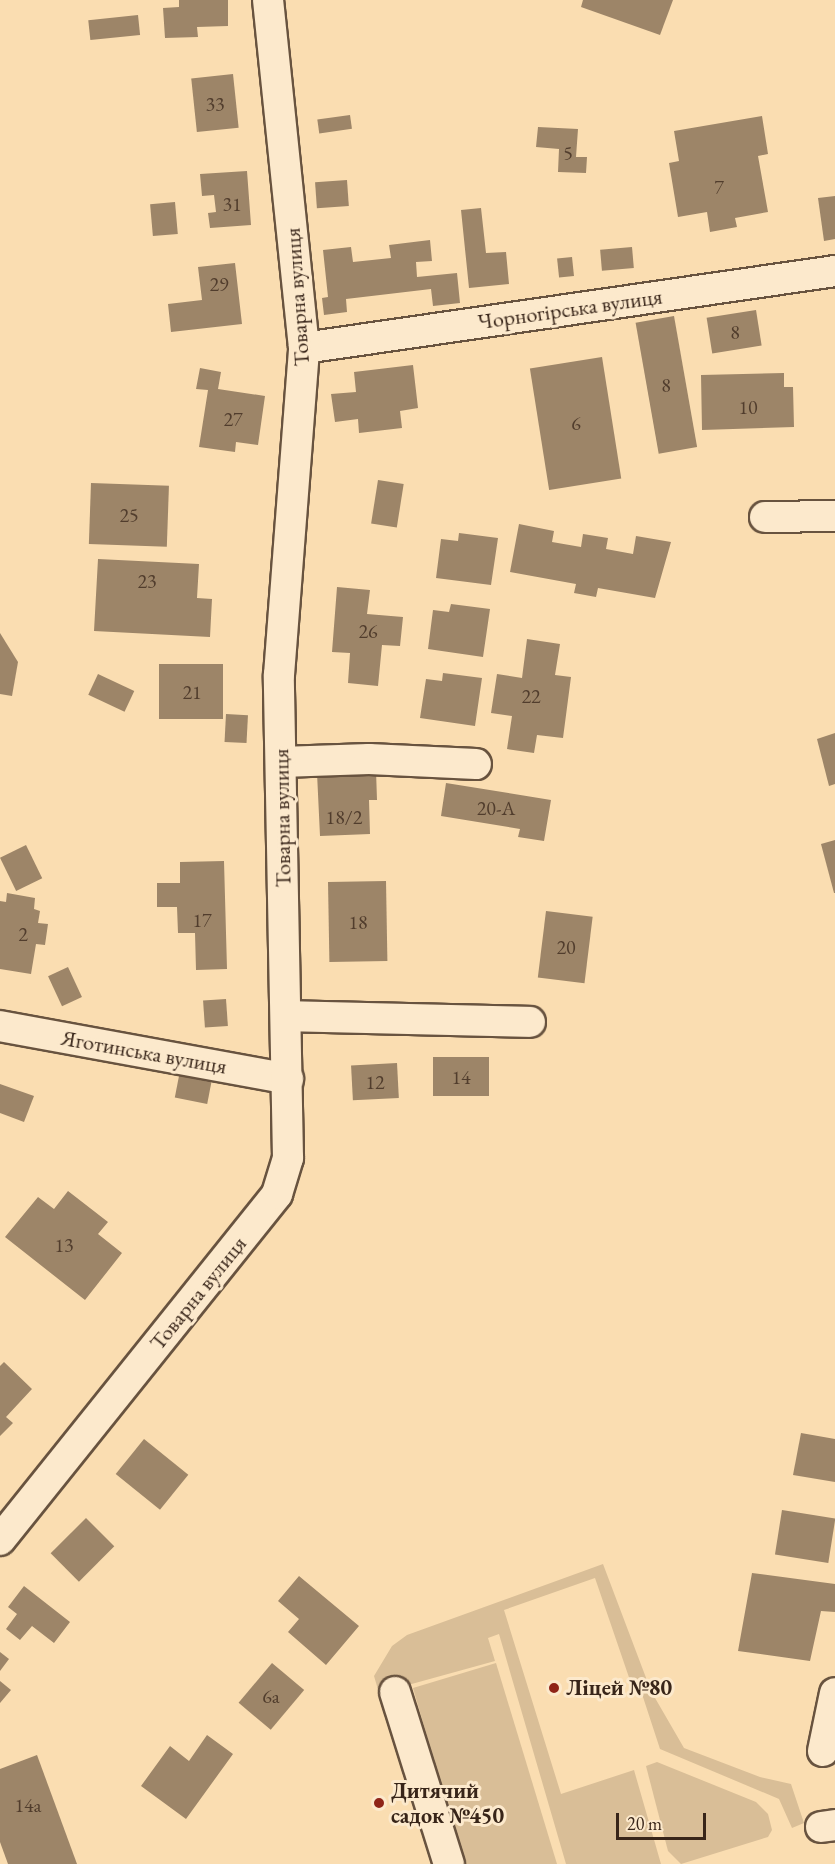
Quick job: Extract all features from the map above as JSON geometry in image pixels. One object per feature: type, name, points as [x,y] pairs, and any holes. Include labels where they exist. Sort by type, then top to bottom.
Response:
[{"type":"street","name":"Товарна вулиця","points":[[0,1540],[277,1194],[288,1158],[281,762],[281,606],[304,348],[268,0]]},
{"type":"street","name":"Чорногірська вулиця","points":[[304,348],[835,271]]},
{"type":"street","points":[[765,517],[835,516]]},
{"type":"street","points":[[281,762],[369,759],[476,764]]},
{"type":"street","points":[[287,1016],[530,1022]]},
{"type":"street","name":"Яготинська вулиця","points":[[0,1026],[288,1079]]},
{"type":"street","points":[[395,1692],[449,1864]]},
{"type":"street","points":[[823,1751],[835,1693]]},
{"type":"shaded area","points":[[603,1564],[651,1691],[684,1748],[760,1777],[791,1784],[804,1823],[792,1828],[779,1799],[660,1749],[642,1694],[635,1695],[595,1578],[504,1610],[561,1794],[634,1770],[661,1864],[566,1864],[499,1634],[488,1638],[495,1661],[379,1693],[374,1676],[392,1646],[407,1635]]},
{"type":"shaded area","points":[[496,1663],[557,1864],[464,1864],[413,1688]]},
{"type":"shaded area","points":[[657,1762],[756,1802],[768,1814],[772,1830],[768,1837],[681,1864],[668,1851],[646,1766]]},
{"type":"building","points":[[179,0],[228,0],[228,26],[197,27],[198,37],[165,38],[163,8],[179,7]]},
{"type":"building","points":[[583,0],[673,0],[660,35],[581,7]]},
{"type":"building","points":[[138,15],[140,35],[90,40],[88,20]]},
{"type":"building","points":[[233,74],[239,128],[197,132],[191,78]]},
{"type":"building","points":[[350,115],[352,129],[319,133],[317,120]]},
{"type":"building","points":[[762,116],[768,154],[758,156],[768,212],[735,218],[737,227],[710,232],[707,212],[678,217],[669,163],[679,161],[674,131]]},
{"type":"building","points":[[538,127],[578,129],[576,157],[587,157],[586,173],[558,172],[559,149],[536,147]]},
{"type":"building","points":[[247,171],[251,225],[210,228],[208,213],[216,212],[214,195],[202,196],[200,174]]},
{"type":"building","points":[[347,180],[349,206],[317,208],[315,182]]},
{"type":"building","points":[[835,196],[835,239],[824,241],[818,198]]},
{"type":"building","points":[[175,202],[178,234],[153,236],[150,204]]},
{"type":"building","points":[[481,208],[486,253],[506,252],[509,284],[469,288],[461,210]]},
{"type":"building","points":[[430,240],[432,261],[416,262],[417,277],[457,273],[460,303],[433,306],[431,289],[346,299],[347,312],[324,315],[322,298],[328,297],[323,250],[351,247],[353,262],[391,258],[389,245]]},
{"type":"building","points":[[632,247],[634,268],[602,271],[600,250]]},
{"type":"building","points":[[572,257],[574,276],[559,277],[557,259]]},
{"type":"building","points":[[235,263],[242,324],[171,332],[168,304],[202,300],[198,267]]},
{"type":"building","points":[[756,310],[762,346],[712,353],[707,318]]},
{"type":"building","points":[[674,316],[697,447],[659,454],[636,323]]},
{"type":"building","points":[[602,357],[621,478],[549,490],[530,368]]},
{"type":"building","points":[[413,365],[418,408],[400,411],[402,428],[359,433],[358,419],[335,422],[331,394],[356,392],[354,372]]},
{"type":"building","points":[[200,368],[221,372],[218,389],[265,396],[258,445],[236,442],[235,452],[199,447],[208,390],[196,389]]},
{"type":"building","points":[[784,373],[784,387],[793,387],[794,427],[702,430],[701,375]]},
{"type":"building","points":[[378,480],[404,484],[397,528],[371,523]]},
{"type":"building","points":[[91,483],[169,486],[167,547],[89,544]]},
{"type":"building","points":[[519,524],[554,531],[552,542],[581,547],[583,534],[608,538],[606,549],[633,554],[636,536],[671,542],[655,598],[598,588],[596,597],[574,593],[576,584],[510,572]]},
{"type":"building","points":[[459,533],[498,538],[491,585],[436,578],[441,539],[458,541]]},
{"type":"building","points":[[98,559],[199,564],[197,598],[212,599],[210,637],[94,631]]},
{"type":"building","points":[[337,587],[370,590],[367,614],[403,617],[400,646],[382,645],[378,686],[348,683],[350,653],[332,652]]},
{"type":"building","points":[[451,604],[490,609],[483,657],[428,649],[433,610],[449,612]]},
{"type":"building","points":[[0,633],[18,662],[12,696],[0,694]]},
{"type":"building","points":[[527,639],[560,644],[555,675],[571,677],[563,738],[537,735],[534,753],[507,749],[512,716],[491,713],[497,674],[522,678]]},
{"type":"building","points":[[159,664],[223,664],[223,719],[159,719]]},
{"type":"building","points":[[443,673],[482,678],[475,726],[420,718],[426,679],[442,681]]},
{"type":"building","points":[[98,674],[134,691],[125,712],[88,695]]},
{"type":"building","points":[[226,714],[248,715],[247,743],[225,742]]},
{"type":"building","points":[[835,733],[835,784],[829,786],[817,739]]},
{"type":"building","points":[[376,770],[377,800],[369,800],[370,834],[320,836],[317,773]]},
{"type":"building","points":[[446,783],[551,800],[544,841],[518,837],[520,829],[441,816]]},
{"type":"building","points":[[835,840],[835,893],[834,893],[821,844]]},
{"type":"building","points":[[26,845],[42,878],[16,891],[0,858]]},
{"type":"building","points":[[224,861],[227,969],[196,970],[195,933],[178,933],[177,907],[157,907],[157,883],[180,883],[180,862]]},
{"type":"building","points":[[386,881],[387,961],[329,962],[328,882]]},
{"type":"building","points":[[7,893],[35,898],[34,909],[40,911],[38,923],[48,924],[45,945],[36,944],[31,974],[0,969],[0,901],[6,902]]},
{"type":"building","points":[[546,911],[593,917],[584,983],[538,978]]},
{"type":"building","points":[[68,967],[82,997],[62,1006],[48,976]]},
{"type":"building","points":[[226,999],[228,1026],[205,1028],[203,1001]]},
{"type":"building","points":[[433,1057],[489,1057],[489,1096],[433,1096]]},
{"type":"building","points":[[397,1063],[399,1098],[353,1100],[351,1065]]},
{"type":"building","points":[[179,1076],[211,1082],[207,1104],[175,1098]]},
{"type":"building","points":[[0,1084],[34,1096],[24,1122],[0,1113]]},
{"type":"building","points":[[68,1191],[108,1222],[98,1234],[122,1253],[85,1300],[5,1237],[38,1197],[54,1209]]},
{"type":"building","points":[[4,1362],[32,1389],[6,1417],[13,1423],[0,1436],[0,1366]]},
{"type":"building","points":[[801,1433],[835,1439],[835,1482],[793,1475]]},
{"type":"building","points":[[144,1439],[188,1475],[160,1510],[116,1474]]},
{"type":"building","points":[[782,1510],[835,1518],[828,1563],[775,1554]]},
{"type":"building","points":[[86,1518],[114,1546],[79,1582],[51,1553]]},
{"type":"building","points":[[752,1573],[835,1584],[835,1612],[821,1611],[810,1661],[738,1651]]},
{"type":"building","points":[[299,1576],[359,1626],[326,1665],[288,1632],[299,1619],[278,1601]]},
{"type":"building","points":[[24,1586],[70,1622],[54,1643],[32,1626],[20,1640],[6,1629],[17,1614],[8,1607]]},
{"type":"building","points":[[0,1652],[9,1659],[0,1671]]},
{"type":"building","points":[[272,1663],[304,1690],[271,1730],[239,1703]]},
{"type":"building","points":[[0,1681],[11,1690],[0,1703]]},
{"type":"building","points":[[207,1735],[233,1754],[186,1819],[141,1786],[170,1746],[189,1761]]},
{"type":"building","points":[[37,1755],[77,1864],[8,1864],[0,1842],[0,1769]]},
{"type":"place","name":"Ліцей №80","points":[[554,1688]]},
{"type":"place","name":"Дитячий садок №450","points":[[379,1803]]}]
